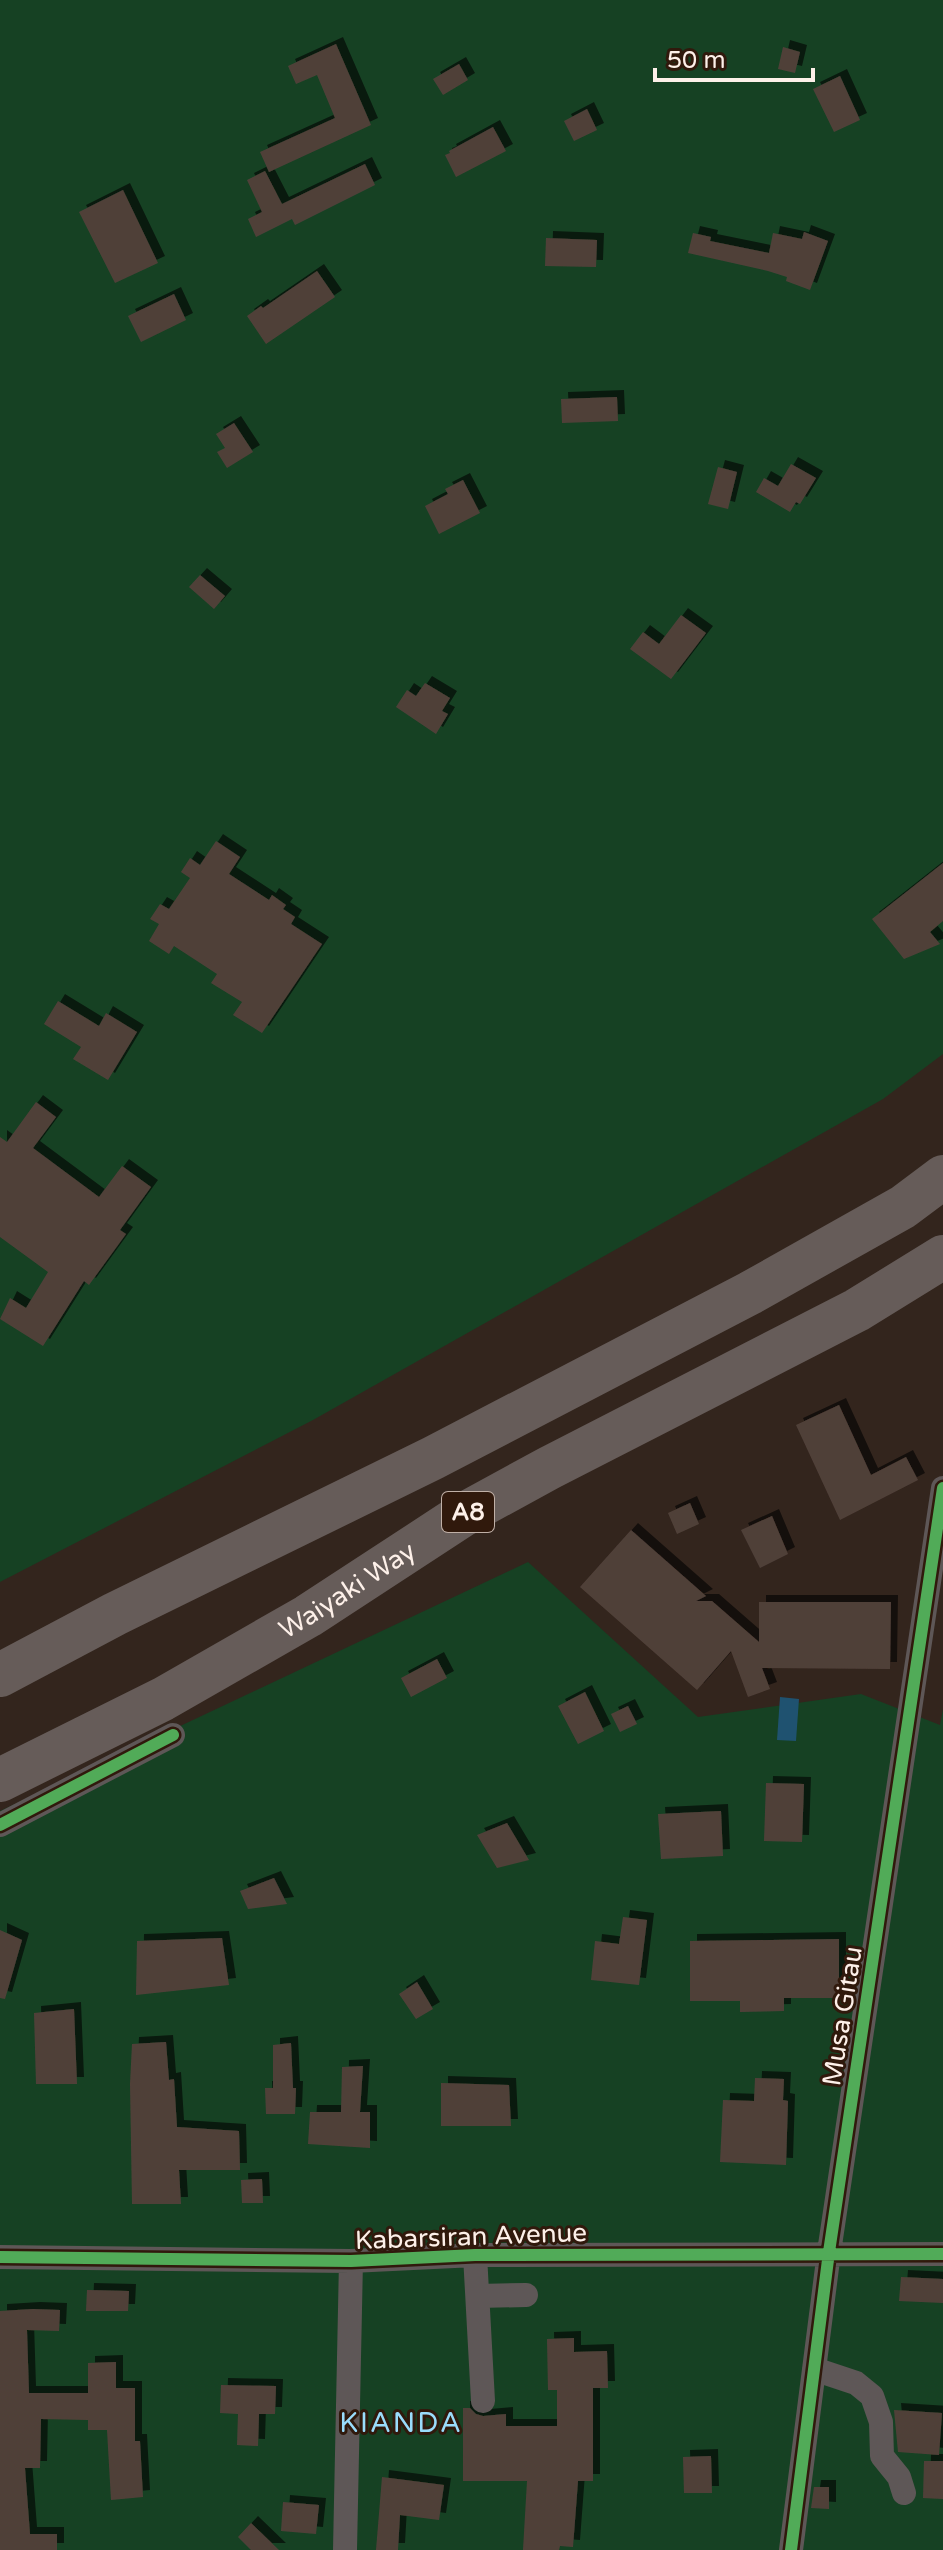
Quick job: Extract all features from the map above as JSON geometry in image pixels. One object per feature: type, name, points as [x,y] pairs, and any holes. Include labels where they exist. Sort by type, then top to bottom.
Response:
[{"type":"highway","name":"A8","points":[[0,1675],[115,1614],[433,1458],[750,1293],[903,1207],[943,1177]]},
{"type":"highway","name":"Waiyaki Way","points":[[0,1780],[163,1699],[308,1616],[461,1516],[857,1310],[943,1257]]},
{"type":"street","name":"Musa Gitau","points":[[791,2550],[829,2252],[943,1488]]},
{"type":"street","points":[[0,1825],[173,1735]]},
{"type":"street","name":"Kabarsiran Avenue","points":[[0,2257],[351,2261],[475,2255],[943,2254]]},
{"type":"street","points":[[475,2255],[483,2401]]},
{"type":"street","points":[[345,2550],[351,2261]]},
{"type":"street","points":[[478,2296],[526,2295]]},
{"type":"street","points":[[814,2369],[856,2383],[872,2396],[881,2422],[882,2456],[899,2477],[904,2493]]},
{"type":"green space","points":[[0,0],[943,0],[943,1054],[883,1099],[313,1420],[0,1582]]},
{"type":"green space","points":[[528,1562],[698,1717],[861,1694],[940,1725],[943,1709],[943,2550],[0,2550],[0,1811]]},
{"type":"water","points":[[780,1697],[799,1699],[796,1741],[777,1740]]},
{"type":"building","points":[[336,44],[371,125],[269,172],[260,152],[335,118],[317,75],[296,84],[288,66]]},
{"type":"building","points":[[783,47],[800,52],[795,73],[778,69]]},
{"type":"building","points":[[459,64],[468,80],[443,95],[433,79]]},
{"type":"building","points":[[840,76],[860,120],[834,132],[813,89]]},
{"type":"building","points":[[587,109],[597,130],[574,141],[564,121]]},
{"type":"building","points":[[493,127],[506,151],[456,177],[445,155]]},
{"type":"building","points":[[365,164],[375,185],[295,225],[292,219],[256,237],[248,219],[262,212],[247,180],[265,171],[282,204]]},
{"type":"building","points":[[123,190],[158,263],[115,283],[79,212]]},
{"type":"building","points":[[804,232],[828,241],[810,290],[768,271],[688,253],[693,233],[711,237],[710,241],[769,253],[773,233],[802,239]]},
{"type":"building","points":[[546,238],[597,240],[596,267],[545,266]]},
{"type":"building","points":[[317,271],[335,297],[266,344],[247,316]]},
{"type":"building","points":[[174,294],[186,320],[141,342],[128,316]]},
{"type":"building","points":[[617,397],[618,421],[562,423],[561,399]]},
{"type":"building","points":[[234,423],[253,452],[227,468],[217,452],[225,448],[216,434]]},
{"type":"building","points":[[791,464],[816,478],[800,504],[796,502],[790,512],[756,492],[764,478],[778,486]]},
{"type":"building","points":[[718,467],[737,472],[728,509],[708,504]]},
{"type":"building","points":[[463,480],[480,513],[439,534],[425,506],[448,494],[445,489]]},
{"type":"building","points":[[200,575],[225,596],[214,609],[189,587]]},
{"type":"building","points":[[681,615],[706,633],[671,679],[630,649],[643,632],[659,644]]},
{"type":"building","points":[[425,683],[450,698],[442,711],[448,714],[436,734],[396,707],[407,690],[416,696]]},
{"type":"building","points":[[216,841],[240,857],[229,874],[269,900],[272,895],[286,905],[283,909],[295,917],[291,924],[322,944],[262,1033],[233,1015],[242,1002],[211,983],[217,974],[174,946],[169,954],[149,941],[159,924],[150,919],[160,904],[169,909],[190,878],[181,872],[190,858],[200,865]]},
{"type":"building","points":[[943,863],[943,921],[930,932],[940,944],[904,959],[872,919]]},
{"type":"building","points":[[58,1001],[99,1026],[106,1013],[137,1032],[108,1080],[73,1059],[81,1047],[44,1024]]},
{"type":"building","points":[[36,1102],[56,1117],[33,1148],[99,1197],[122,1166],[151,1187],[120,1230],[126,1234],[89,1285],[84,1281],[43,1346],[0,1319],[10,1298],[26,1308],[48,1272],[0,1237],[0,1137],[7,1142]]},
{"type":"building","points":[[839,1405],[871,1475],[906,1457],[918,1480],[840,1520],[796,1425]]},
{"type":"building","points":[[690,1503],[699,1524],[677,1534],[668,1513]]},
{"type":"building","points":[[772,1516],[788,1554],[760,1568],[741,1530]]},
{"type":"building","points":[[631,1530],[706,1596],[696,1601],[712,1601],[759,1642],[759,1602],[891,1602],[890,1669],[762,1668],[770,1689],[748,1697],[731,1651],[697,1690],[580,1587]]},
{"type":"building","points":[[437,1659],[447,1678],[411,1697],[401,1678]]},
{"type":"building","points":[[585,1692],[604,1731],[578,1744],[558,1706]]},
{"type":"building","points":[[628,1706],[637,1724],[620,1732],[611,1714]]},
{"type":"building","points":[[766,1783],[804,1784],[802,1842],[764,1841]]},
{"type":"building","points":[[721,1811],[723,1856],[661,1859],[658,1814]]},
{"type":"building","points":[[507,1823],[529,1860],[497,1868],[477,1835]]},
{"type":"building","points":[[274,1878],[287,1904],[248,1909],[240,1891]]},
{"type":"building","points":[[623,1917],[647,1920],[639,1985],[591,1980],[595,1941],[619,1944]]},
{"type":"building","points":[[0,1930],[22,1940],[5,1999],[0,1998]]},
{"type":"building","points":[[222,1938],[229,1985],[136,1995],[137,1941]]},
{"type":"building","points":[[839,1939],[839,1998],[784,1998],[784,2011],[740,2012],[740,2001],[690,2001],[690,1941]]},
{"type":"building","points":[[417,1982],[433,2009],[416,2019],[399,1994]]},
{"type":"building","points":[[74,2009],[77,2084],[36,2084],[34,2013]]},
{"type":"building","points":[[166,2042],[169,2080],[174,2079],[177,2127],[239,2131],[240,2170],[179,2170],[181,2204],[132,2204],[132,2044]]},
{"type":"building","points":[[291,2043],[293,2088],[296,2088],[295,2114],[266,2114],[265,2088],[273,2088],[273,2045]]},
{"type":"building","points":[[363,2066],[360,2112],[370,2112],[370,2148],[308,2144],[310,2112],[341,2112],[342,2067]]},
{"type":"building","points":[[755,2078],[784,2079],[783,2100],[788,2101],[786,2165],[720,2162],[723,2100],[754,2101]]},
{"type":"building","points":[[441,2083],[509,2085],[511,2126],[441,2126]]},
{"type":"building","points":[[262,2179],[263,2203],[242,2203],[241,2180]]},
{"type":"building","points":[[901,2277],[943,2279],[943,2303],[899,2301]]},
{"type":"building","points":[[87,2290],[129,2291],[128,2311],[86,2311]]},
{"type":"building","points":[[60,2310],[59,2331],[27,2330],[29,2393],[88,2393],[88,2363],[116,2362],[116,2388],[135,2388],[135,2441],[140,2441],[143,2497],[111,2500],[107,2430],[88,2430],[88,2420],[41,2419],[40,2468],[25,2468],[30,2534],[57,2534],[57,2550],[0,2550],[0,2311]]},
{"type":"building","points":[[574,2338],[574,2352],[607,2351],[608,2388],[593,2388],[593,2481],[578,2481],[573,2547],[523,2550],[527,2481],[463,2481],[463,2408],[470,2408],[483,2416],[506,2414],[506,2426],[557,2426],[557,2390],[548,2390],[547,2339]]},
{"type":"building","points":[[221,2385],[276,2386],[275,2414],[259,2414],[258,2446],[237,2445],[238,2414],[220,2413]]},
{"type":"building","points":[[894,2410],[942,2413],[939,2455],[898,2452]]},
{"type":"building","points":[[711,2456],[712,2493],[684,2493],[683,2457]]},
{"type":"building","points":[[924,2461],[943,2461],[943,2499],[923,2498]]},
{"type":"building","points":[[382,2477],[444,2485],[439,2520],[400,2515],[398,2550],[376,2550]]},
{"type":"building","points":[[814,2487],[829,2487],[829,2509],[811,2508]]},
{"type":"building","points":[[283,2502],[319,2505],[316,2534],[281,2531]]},
{"type":"building","points":[[251,2523],[279,2550],[251,2550],[238,2537]]},
{"type":"cycle path","points":[[791,2550],[829,2252],[943,1488]]},
{"type":"cycle path","points":[[0,1825],[173,1735]]},
{"type":"cycle path","points":[[0,2257],[351,2261],[475,2255],[943,2254]]},
{"type":"district","name":"KIANDA","points":[[401,2422]]}]
